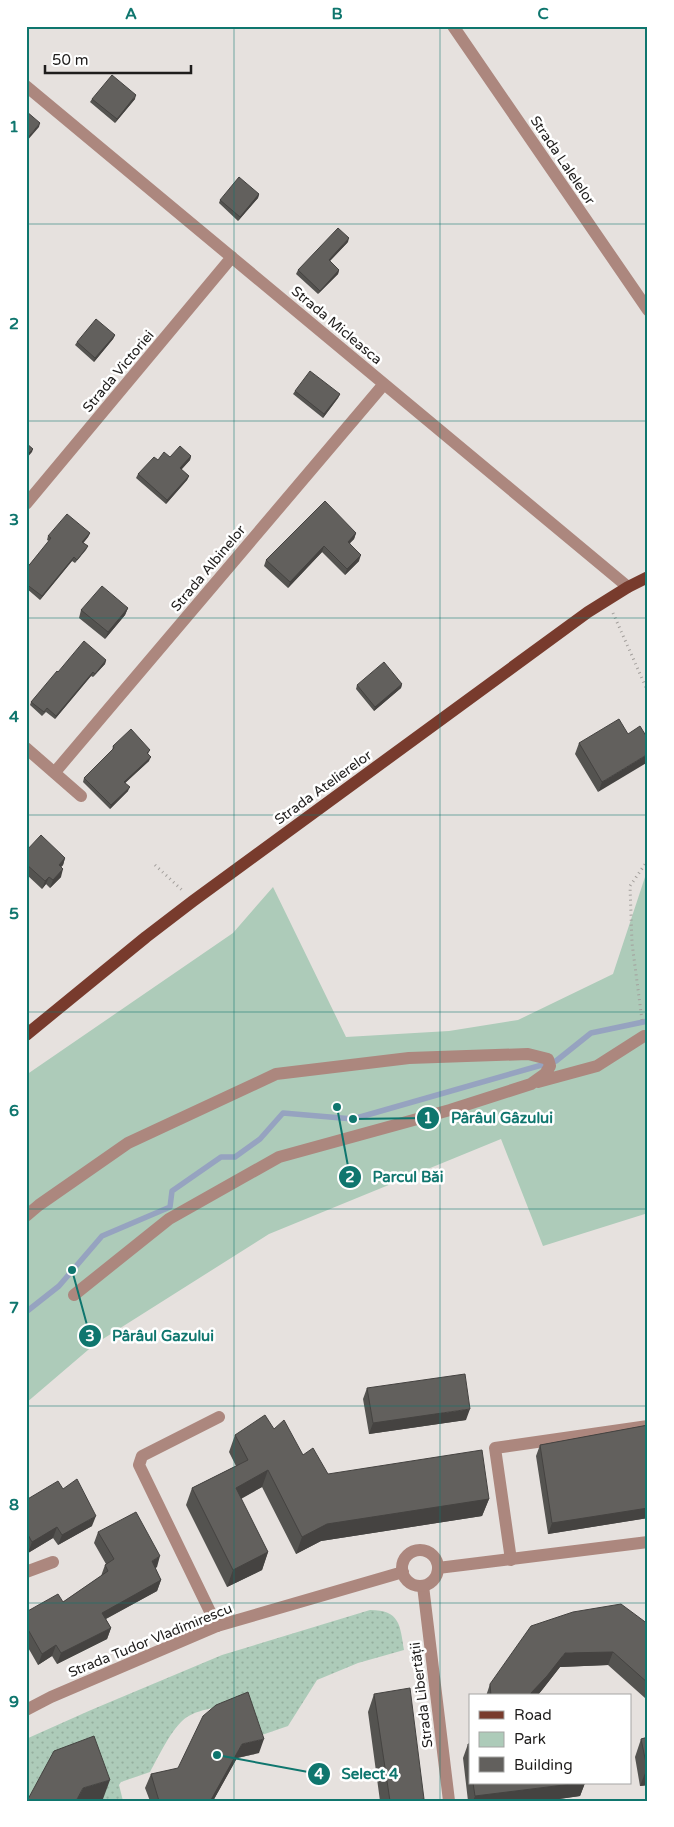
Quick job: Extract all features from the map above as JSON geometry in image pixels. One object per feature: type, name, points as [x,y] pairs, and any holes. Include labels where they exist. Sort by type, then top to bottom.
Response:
[{"type":"main road","name":"Strada Atelierelor","points":[[26,1035],[193,901],[588,612],[648,577]]},
{"type":"street","name":"Strada Lalelelor","points":[[453,26],[648,310]]},
{"type":"street","name":"Strada Micleasca","points":[[26,86],[628,587]]},
{"type":"street","name":"Strada Victoriei","points":[[26,504],[232,257]]},
{"type":"street","name":"Strada Albinelor","points":[[55,772],[384,384]]},
{"type":"street","points":[[26,748],[81,796]]},
{"type":"street","points":[[74,1296],[168,1219],[279,1157],[450,1110],[530,1084],[597,1066],[644,1036],[648,1036]]},
{"type":"street","points":[[26,1216],[128,1143],[276,1074],[408,1058],[528,1054],[549,1063],[545,1074],[530,1084]]},
{"type":"street","points":[[217,1626],[139,1465],[142,1456],[220,1417]]},
{"type":"street","points":[[511,1560],[495,1448],[648,1426]]},
{"type":"street","points":[[438,1568],[648,1542]]},
{"type":"street","points":[[421,1550],[433,1555],[438,1568],[435,1578],[422,1586],[416,1586],[411,1583],[406,1579],[403,1572],[404,1561],[407,1556],[421,1550]]},
{"type":"street","points":[[26,1572],[53,1562]]},
{"type":"street","name":"Strada Tudor Vladimirescu","points":[[26,1710],[217,1626],[403,1572]]},
{"type":"street","name":"Strada Libertății","points":[[422,1586],[428,1622],[448,1801]]},
{"type":"path","points":[[607,600],[648,692]]},
{"type":"path","points":[[641,1013],[632,943],[630,886],[648,860]]},
{"type":"path","points":[[155,865],[193,901]]},
{"type":"green space","points":[[648,868],[648,1213],[543,1246],[501,1139],[269,1234],[95,1344],[26,1403],[26,1075],[233,933],[273,887],[346,1037],[449,1031],[518,1020],[613,974]]},
{"type":"green space","points":[[370,1610],[380,1611],[393,1616],[399,1626],[404,1650],[358,1663],[317,1680],[288,1726],[256,1737],[244,1703],[199,1711],[187,1717],[176,1728],[150,1772],[121,1782],[119,1785],[123,1801],[26,1801],[26,1739],[222,1655]]},
{"type":"building","points":[[112,75],[136,95],[117,119],[92,99]]},
{"type":"building","points":[[26,111],[40,123],[26,140]]},
{"type":"building","points":[[239,177],[259,194],[240,217],[220,200]]},
{"type":"building","points":[[338,228],[349,238],[329,260],[339,270],[320,291],[298,270]]},
{"type":"building","points":[[96,319],[115,335],[95,358],[77,342]]},
{"type":"building","points":[[310,371],[340,394],[324,414],[295,391]]},
{"type":"building","points":[[26,443],[33,449],[26,456]]},
{"type":"building","points":[[180,446],[191,456],[180,468],[189,476],[167,500],[138,474],[154,457],[158,460],[164,452],[170,457]]},
{"type":"building","points":[[325,501],[356,533],[348,542],[361,555],[347,569],[324,546],[290,582],[266,560]]},
{"type":"building","points":[[67,514],[90,533],[82,542],[88,546],[77,560],[74,557],[42,596],[26,584],[26,569],[51,538],[48,536]]},
{"type":"building","points":[[102,586],[128,608],[108,632],[81,610]]},
{"type":"building","points":[[84,641],[106,660],[95,674],[93,672],[56,716],[47,708],[44,712],[31,702]]},
{"type":"building","points":[[384,662],[402,684],[375,707],[357,685]]},
{"type":"building","points":[[619,719],[628,734],[640,726],[648,739],[648,754],[602,782],[579,743]]},
{"type":"building","points":[[131,729],[150,750],[147,753],[151,757],[124,782],[130,787],[111,805],[84,778]]},
{"type":"building","points":[[41,835],[65,858],[59,865],[63,869],[53,880],[49,877],[45,881],[26,864],[26,851]]},
{"type":"building","points":[[465,1374],[470,1409],[373,1423],[367,1388]]},
{"type":"building","points":[[265,1415],[274,1429],[284,1420],[303,1455],[313,1448],[328,1474],[482,1450],[489,1499],[327,1524],[302,1537],[268,1470],[236,1488],[268,1552],[233,1570],[192,1488],[248,1460],[235,1435]]},
{"type":"building","points":[[648,1425],[648,1508],[552,1523],[540,1445]]},
{"type":"building","points":[[77,1479],[96,1516],[62,1535],[57,1527],[32,1542],[26,1531],[26,1500],[58,1481],[63,1489]]},
{"type":"building","points":[[136,1512],[160,1556],[152,1561],[161,1580],[102,1613],[111,1628],[61,1653],[56,1645],[42,1654],[26,1626],[26,1612],[58,1594],[63,1602],[108,1571],[105,1565],[114,1559],[98,1532]]},
{"type":"building","points":[[621,1604],[648,1624],[648,1683],[613,1652],[565,1653],[531,1694],[491,1694],[490,1684],[531,1626],[573,1612]]},
{"type":"building","points":[[410,1688],[424,1799],[390,1801],[374,1694]]},
{"type":"building","points":[[248,1692],[264,1739],[242,1744],[211,1800],[159,1801],[151,1774],[178,1768],[203,1716],[216,1705]]},
{"type":"building","points":[[94,1736],[110,1780],[83,1788],[76,1801],[27,1801],[54,1751]]},
{"type":"building","points":[[648,1737],[648,1767],[647,1768],[641,1739]]},
{"type":"building","points":[[473,1784],[572,1784],[475,1796]]},
{"type":"waterway","points":[[26,1312],[59,1286],[102,1236],[170,1207],[172,1191],[221,1157],[235,1157],[260,1139],[283,1113],[353,1119],[556,1061],[591,1033],[648,1021]]},
{"type":"place","name":"Parcul Băi","points":[[337,1107]]},
{"type":"place","name":"Pârâul Gâzului","points":[[353,1119]]},
{"type":"place","name":"Pârâul Gazului","points":[[72,1270]]},
{"type":"place","name":"Select 4","points":[[217,1755]]}]
